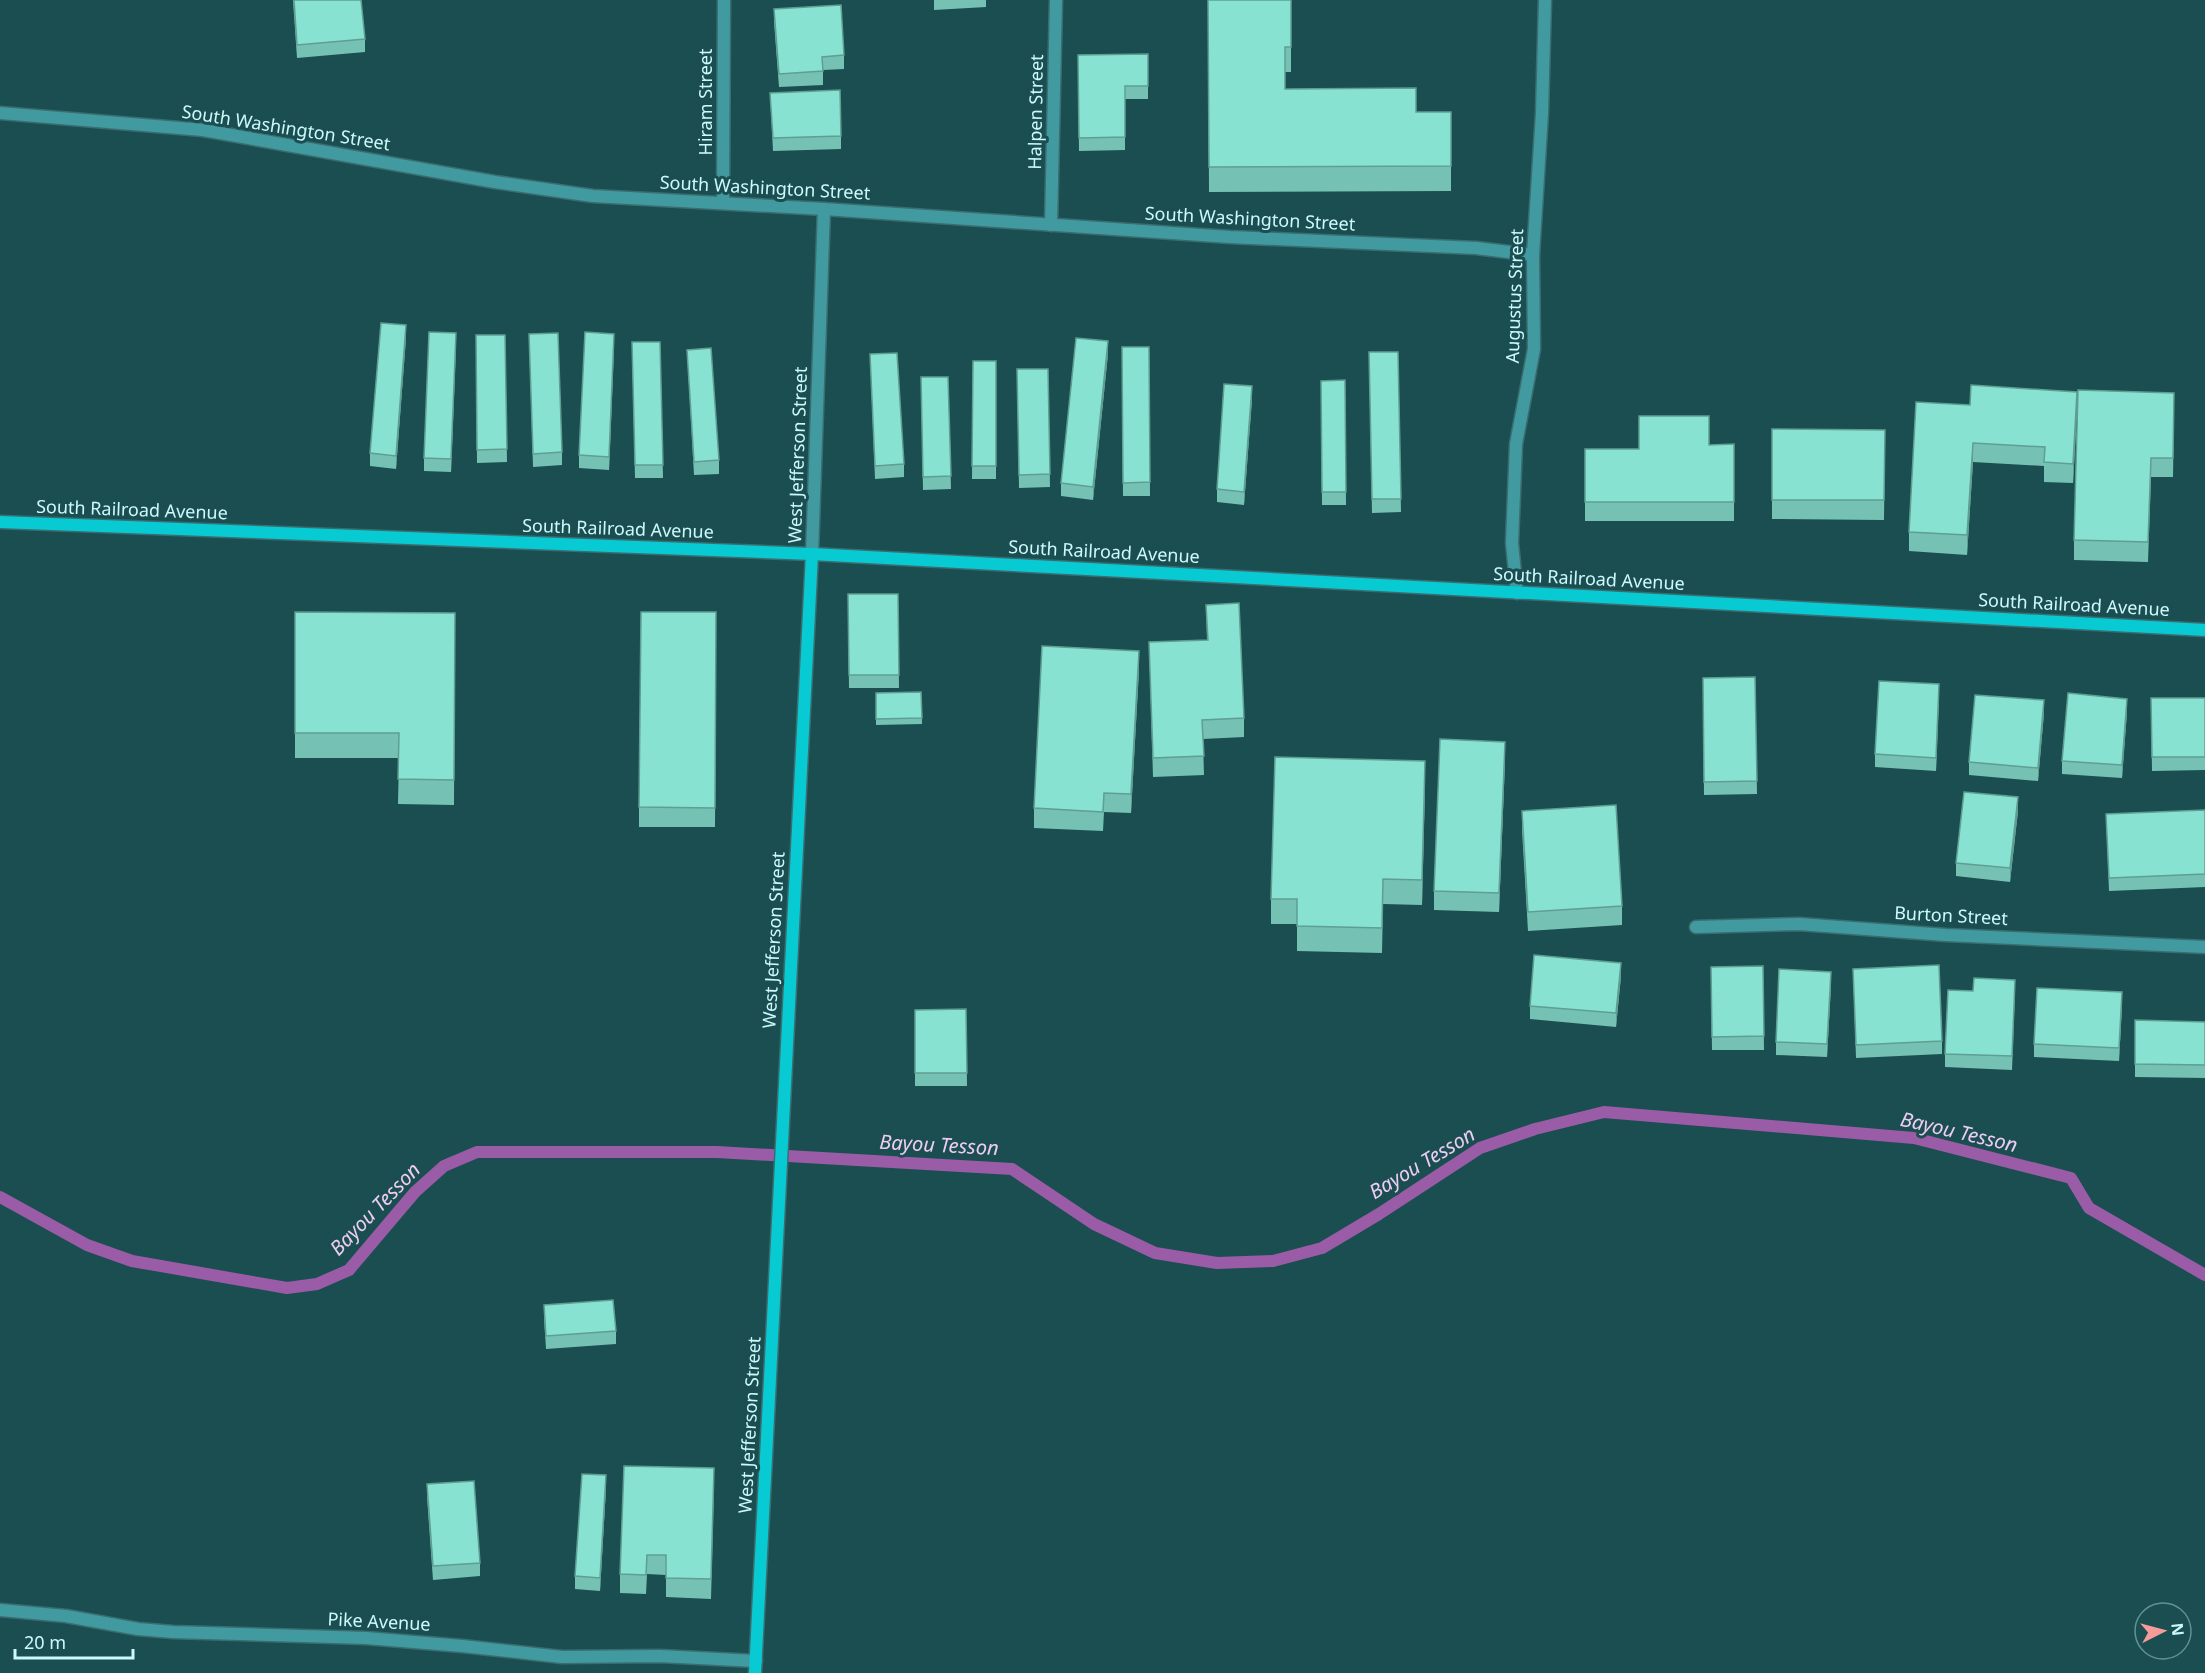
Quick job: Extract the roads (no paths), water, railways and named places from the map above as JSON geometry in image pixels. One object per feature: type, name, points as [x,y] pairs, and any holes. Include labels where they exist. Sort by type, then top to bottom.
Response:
[{"type":"street","name":"Hiram Street","points":[[723,203],[724,0]]},
{"type":"street","name":"Halpen Street","points":[[1052,225],[1056,0]]},
{"type":"street","name":"Augustus Street","points":[[1518,593],[1512,543],[1516,444],[1534,349],[1533,255],[1542,113],[1545,0]]},
{"type":"street","name":"South Washington Street","points":[[0,113],[203,130],[495,182],[593,196],[824,209],[1230,237],[1476,248],[1533,255]]},
{"type":"street","name":"West Jefferson Street","points":[[756,1667],[812,554],[824,209]]},
{"type":"street","name":"South Railroad Avenue","points":[[0,522],[812,554],[2205,630]]},
{"type":"street","name":"Burton Street","points":[[1696,927],[1799,924],[1946,935],[2205,947]]},
{"type":"street","name":"Pike Avenue","points":[[0,1610],[66,1616],[138,1629],[173,1632],[366,1638],[562,1657],[660,1656],[756,1667]]},
{"type":"waterway","name":"Bayou Tesson","points":[[0,1197],[87,1245],[132,1261],[287,1288],[317,1284],[349,1270],[415,1192],[444,1166],[477,1152],[717,1152],[1012,1169],[1094,1224],[1155,1253],[1217,1263],[1273,1261],[1322,1248],[1480,1148],[1535,1129],[1604,1112],[1914,1138],[2071,1178],[2089,1208],[2205,1275]]}]
